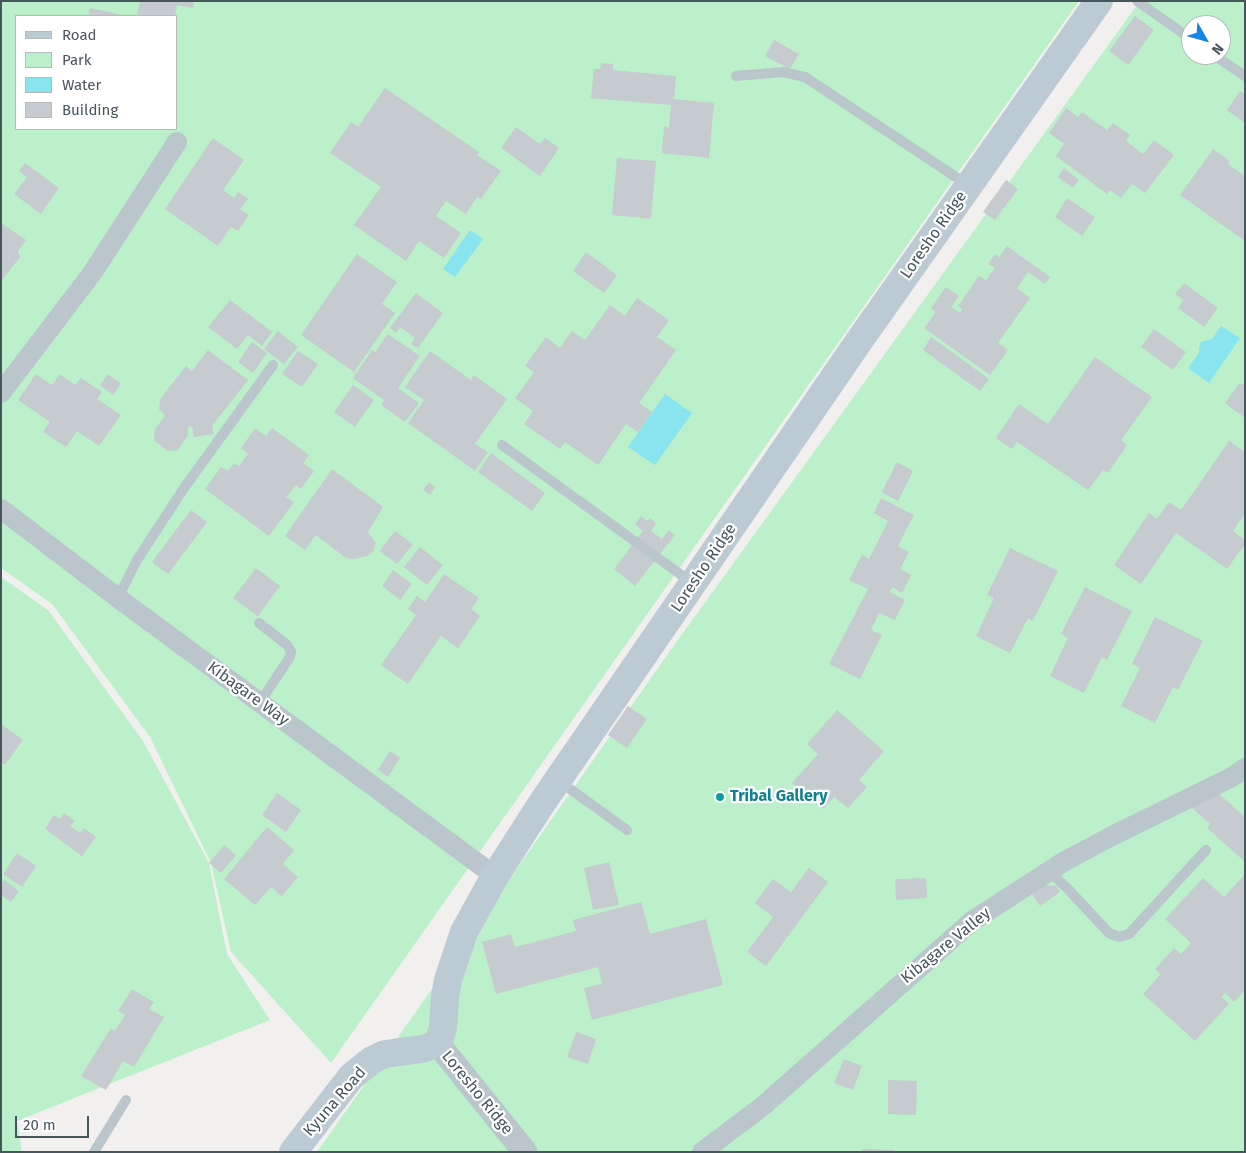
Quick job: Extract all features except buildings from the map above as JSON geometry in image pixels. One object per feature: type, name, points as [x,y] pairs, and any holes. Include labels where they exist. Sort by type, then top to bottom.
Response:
[{"type":"main road","name":"Loresho Ridge","points":[[438,1044],[443,1028],[448,980],[455,954],[464,932],[496,876],[558,780],[857,344],[1099,1]]},
{"type":"main road","name":"Kyuna Road","points":[[293,1152],[351,1077],[372,1060],[385,1054],[422,1050],[438,1044]]},
{"type":"street","points":[[1,393],[93,272],[178,142]]},
{"type":"street","name":"Kibagare Way","points":[[1,509],[118,598],[496,876]]},
{"type":"street","name":"Kibagare Valley","points":[[702,1152],[763,1106],[972,921],[1049,871],[1112,836],[1232,777],[1245,768]]},
{"type":"street","name":"Loresho Ridge","points":[[438,1044],[525,1152]]},
{"type":"lane","points":[[1137,1],[1181,32]]},
{"type":"lane","points":[[1229,65],[1245,76]]},
{"type":"lane","points":[[736,76],[783,72],[805,77],[969,185]]},
{"type":"lane","points":[[118,598],[137,560],[184,488],[273,365]]},
{"type":"lane","points":[[502,445],[693,583]]},
{"type":"lane","points":[[259,623],[287,645],[291,651],[290,657],[260,702]]},
{"type":"lane","points":[[558,780],[627,830]]},
{"type":"lane","points":[[1049,871],[1109,933],[1119,937],[1129,934],[1206,850]]},
{"type":"lane","points":[[94,1152],[126,1100]]},
{"type":"green space","points":[[1,1],[1079,1],[331,1063],[231,952],[211,863],[150,737],[52,604],[1,568]]},
{"type":"green space","points":[[1140,1],[1245,1],[1245,1152],[317,1152],[675,644]]},
{"type":"green space","points":[[1,577],[48,610],[143,741],[209,863],[227,954],[270,1020],[17,1121],[22,1152],[1,1152]]},
{"type":"water","points":[[470,230],[483,239],[455,277],[443,269]]},
{"type":"water","points":[[1221,326],[1240,338],[1209,383],[1188,368],[1199,353],[1201,342],[1212,339]]},
{"type":"water","points":[[665,394],[692,413],[655,465],[628,447]]},
{"type":"place","name":"Tribal Gallery","points":[[720,797]]}]
